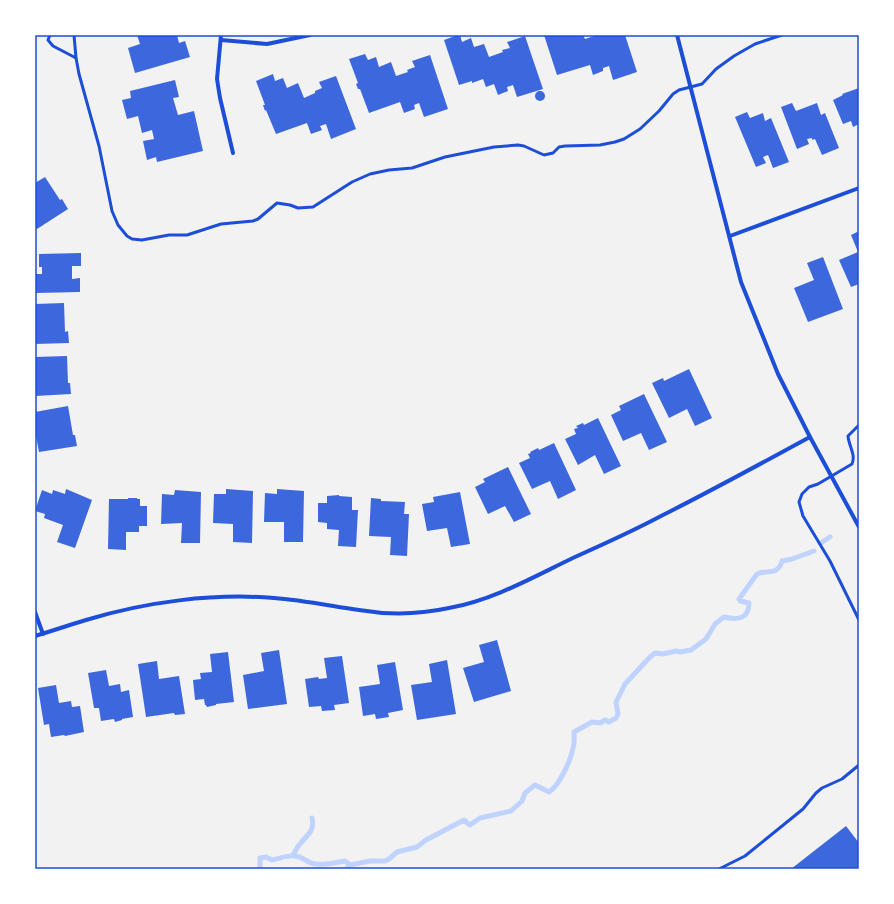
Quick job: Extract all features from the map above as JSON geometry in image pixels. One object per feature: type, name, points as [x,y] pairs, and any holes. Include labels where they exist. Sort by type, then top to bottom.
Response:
[{"type":"street","points":[[233,153],[217,79],[221,37],[267,44],[310,35]]},
{"type":"street","points":[[677,35],[741,282],[778,374],[859,527]]},
{"type":"street","points":[[730,236],[859,188]]},
{"type":"street","points":[[35,636],[88,619],[131,609],[189,599],[230,597],[272,598],[387,613],[449,609],[485,599],[541,574],[659,517],[810,437]]},
{"type":"street","points":[[35,612],[43,634]]},
{"type":"lane","points":[[50,35],[48,40],[53,46],[76,58]]},
{"type":"lane","points":[[74,35],[76,58],[99,146],[109,201],[115,220],[121,230],[127,236],[137,240],[187,235],[221,224],[253,221],[258,219],[277,204],[283,203],[298,208],[314,207],[352,182],[370,174],[412,168],[457,155],[508,145],[524,146],[544,155],[553,153],[559,147],[600,145],[615,142],[624,139],[640,129],[673,94],[679,90],[702,84],[724,62],[744,50],[766,40],[782,35]]},
{"type":"lane","points":[[859,425],[848,436],[848,441],[854,458],[852,464],[818,484],[809,487],[802,494],[799,502],[803,516],[830,561],[859,620]]},
{"type":"lane","points":[[719,869],[745,856],[802,809],[822,788],[842,779],[859,765]]},
{"type":"building","points":[[137,35],[177,35],[179,43],[185,41],[190,57],[135,73],[128,48],[140,44]]},
{"type":"building","points":[[460,35],[462,42],[471,38],[474,47],[484,44],[489,57],[503,52],[502,50],[510,48],[507,42],[525,36],[543,89],[517,97],[513,85],[507,87],[508,91],[498,95],[494,84],[486,87],[483,79],[472,83],[472,81],[459,85],[444,40]]},
{"type":"building","points":[[544,35],[583,35],[585,39],[597,35],[625,35],[637,72],[613,80],[609,66],[603,68],[603,71],[593,75],[590,65],[557,75]]},
{"type":"building","points":[[365,54],[368,60],[376,57],[379,67],[391,62],[396,76],[408,72],[407,70],[415,67],[412,61],[430,55],[448,109],[424,117],[419,103],[414,105],[415,109],[404,113],[400,102],[369,113],[360,89],[358,89],[356,84],[358,83],[349,59]]},
{"type":"building","points":[[273,74],[275,81],[283,78],[287,88],[298,83],[304,98],[322,88],[319,82],[336,76],[356,129],[331,139],[326,124],[320,126],[322,130],[311,134],[307,123],[276,134],[266,110],[265,111],[263,105],[265,105],[256,81]]},
{"type":"building","points":[[175,80],[179,97],[173,98],[178,115],[194,111],[203,151],[157,162],[156,157],[147,160],[143,141],[154,139],[152,130],[142,133],[138,116],[127,119],[122,100],[131,98],[130,91]]},
{"type":"building","points":[[859,88],[859,124],[853,127],[851,121],[843,124],[833,100],[843,95],[842,94]]},
{"type":"building","points":[[538,91],[542,91],[544,92],[544,100],[538,101],[535,98],[535,94]]},
{"type":"building","points":[[792,103],[796,111],[817,103],[821,115],[825,113],[839,148],[822,155],[815,139],[812,140],[812,138],[807,139],[809,144],[797,149],[781,107]]},
{"type":"building","points":[[747,112],[750,118],[763,113],[765,121],[771,118],[789,162],[773,168],[768,155],[763,157],[766,163],[756,167],[735,117]]},
{"type":"building","points":[[45,177],[60,200],[62,199],[68,209],[37,229],[35,226],[35,183]]},
{"type":"building","points":[[859,231],[859,284],[851,287],[839,260],[858,252],[851,235]]},
{"type":"building","points":[[81,253],[81,266],[72,266],[72,279],[80,278],[80,292],[35,293],[35,274],[42,274],[42,267],[39,267],[39,254]]},
{"type":"building","points":[[823,257],[843,309],[808,322],[794,288],[814,280],[807,263]]},
{"type":"building","points":[[64,303],[65,332],[68,331],[69,343],[35,344],[35,304]]},
{"type":"building","points":[[67,356],[68,383],[70,383],[71,394],[35,396],[35,357]]},
{"type":"building","points":[[689,369],[712,418],[695,426],[687,409],[669,418],[652,383],[663,378],[664,381]]},
{"type":"building","points":[[644,394],[667,442],[649,450],[641,433],[623,441],[611,415],[621,410],[619,406]]},
{"type":"building","points":[[68,406],[73,435],[75,435],[77,446],[39,452],[35,431],[35,412]]},
{"type":"building","points":[[598,418],[621,466],[604,474],[595,455],[578,465],[565,439],[576,434],[574,429],[578,428],[576,426],[583,423],[584,425]]},
{"type":"building","points":[[554,443],[576,490],[558,499],[550,481],[532,489],[519,463],[530,458],[528,454],[531,453],[530,452],[538,448],[539,450]]},
{"type":"building","points":[[508,467],[531,514],[514,522],[505,506],[488,514],[475,487],[485,482],[483,479]]},
{"type":"building","points":[[66,489],[92,500],[75,548],[57,542],[63,525],[44,518],[45,514],[35,511],[42,490],[52,494],[53,490],[65,494]]},
{"type":"building","points":[[226,489],[253,491],[252,543],[233,542],[233,524],[213,523],[214,494],[226,494]]},
{"type":"building","points":[[277,489],[304,491],[303,542],[284,542],[284,522],[264,522],[265,493],[277,494]]},
{"type":"building","points":[[175,490],[201,492],[200,543],[181,543],[182,523],[161,524],[162,494],[174,495]]},
{"type":"building","points":[[460,492],[470,544],[451,547],[447,528],[427,531],[422,504],[434,502],[433,497]]},
{"type":"building","points":[[339,495],[352,497],[352,510],[358,510],[356,547],[338,546],[339,530],[327,529],[327,523],[318,522],[318,503],[327,503],[327,496]]},
{"type":"building","points":[[371,498],[381,499],[381,501],[405,502],[404,514],[409,514],[407,556],[390,555],[391,537],[369,536]]},
{"type":"building","points":[[109,499],[140,499],[140,506],[147,506],[147,526],[139,526],[139,532],[126,532],[126,550],[108,549]]},
{"type":"building","points":[[497,640],[511,691],[474,702],[463,668],[484,662],[479,645]]},
{"type":"building","points":[[279,650],[287,704],[248,709],[243,675],[264,671],[261,653]]},
{"type":"building","points":[[228,652],[234,702],[216,704],[207,707],[204,699],[195,700],[193,680],[201,679],[200,673],[212,672],[210,654]]},
{"type":"building","points":[[342,656],[349,703],[334,705],[335,710],[322,711],[321,706],[309,707],[305,679],[318,677],[319,679],[327,678],[324,658]]},
{"type":"building","points":[[447,660],[456,714],[417,720],[411,685],[432,682],[429,664]]},
{"type":"building","points":[[157,661],[159,679],[179,676],[185,714],[175,715],[174,713],[146,717],[138,664]]},
{"type":"building","points":[[395,662],[403,710],[388,713],[389,717],[376,719],[375,714],[363,716],[359,687],[380,684],[377,665]]},
{"type":"building","points":[[106,670],[109,686],[120,684],[121,692],[129,690],[133,717],[115,722],[114,719],[101,721],[99,708],[94,708],[88,673]]},
{"type":"building","points":[[56,685],[59,703],[71,701],[72,707],[80,706],[84,732],[51,737],[49,724],[44,725],[38,688]]},
{"type":"building","points":[[846,826],[859,843],[859,869],[791,869]]},
{"type":"waterway","points":[[821,543],[830,537]]},
{"type":"waterway","points":[[346,869],[350,865],[370,861],[385,861],[397,852],[417,847],[426,840],[464,820],[470,825],[480,818],[511,811],[522,801],[525,793],[535,785],[549,792],[557,784],[567,766],[574,746],[574,732],[592,722],[600,723],[605,720],[609,722],[616,718],[618,714],[616,702],[625,684],[650,657],[655,653],[663,654],[691,650],[706,639],[715,624],[724,617],[741,618],[747,613],[749,603],[740,601],[739,599],[757,574],[774,571],[778,569],[782,561],[814,551]]},
{"type":"waterway","points":[[293,855],[311,830],[313,822],[312,818]]},
{"type":"waterway","points":[[260,869],[260,858],[266,857],[272,860],[291,856],[299,857],[315,864],[328,864],[345,861],[350,865]]}]
